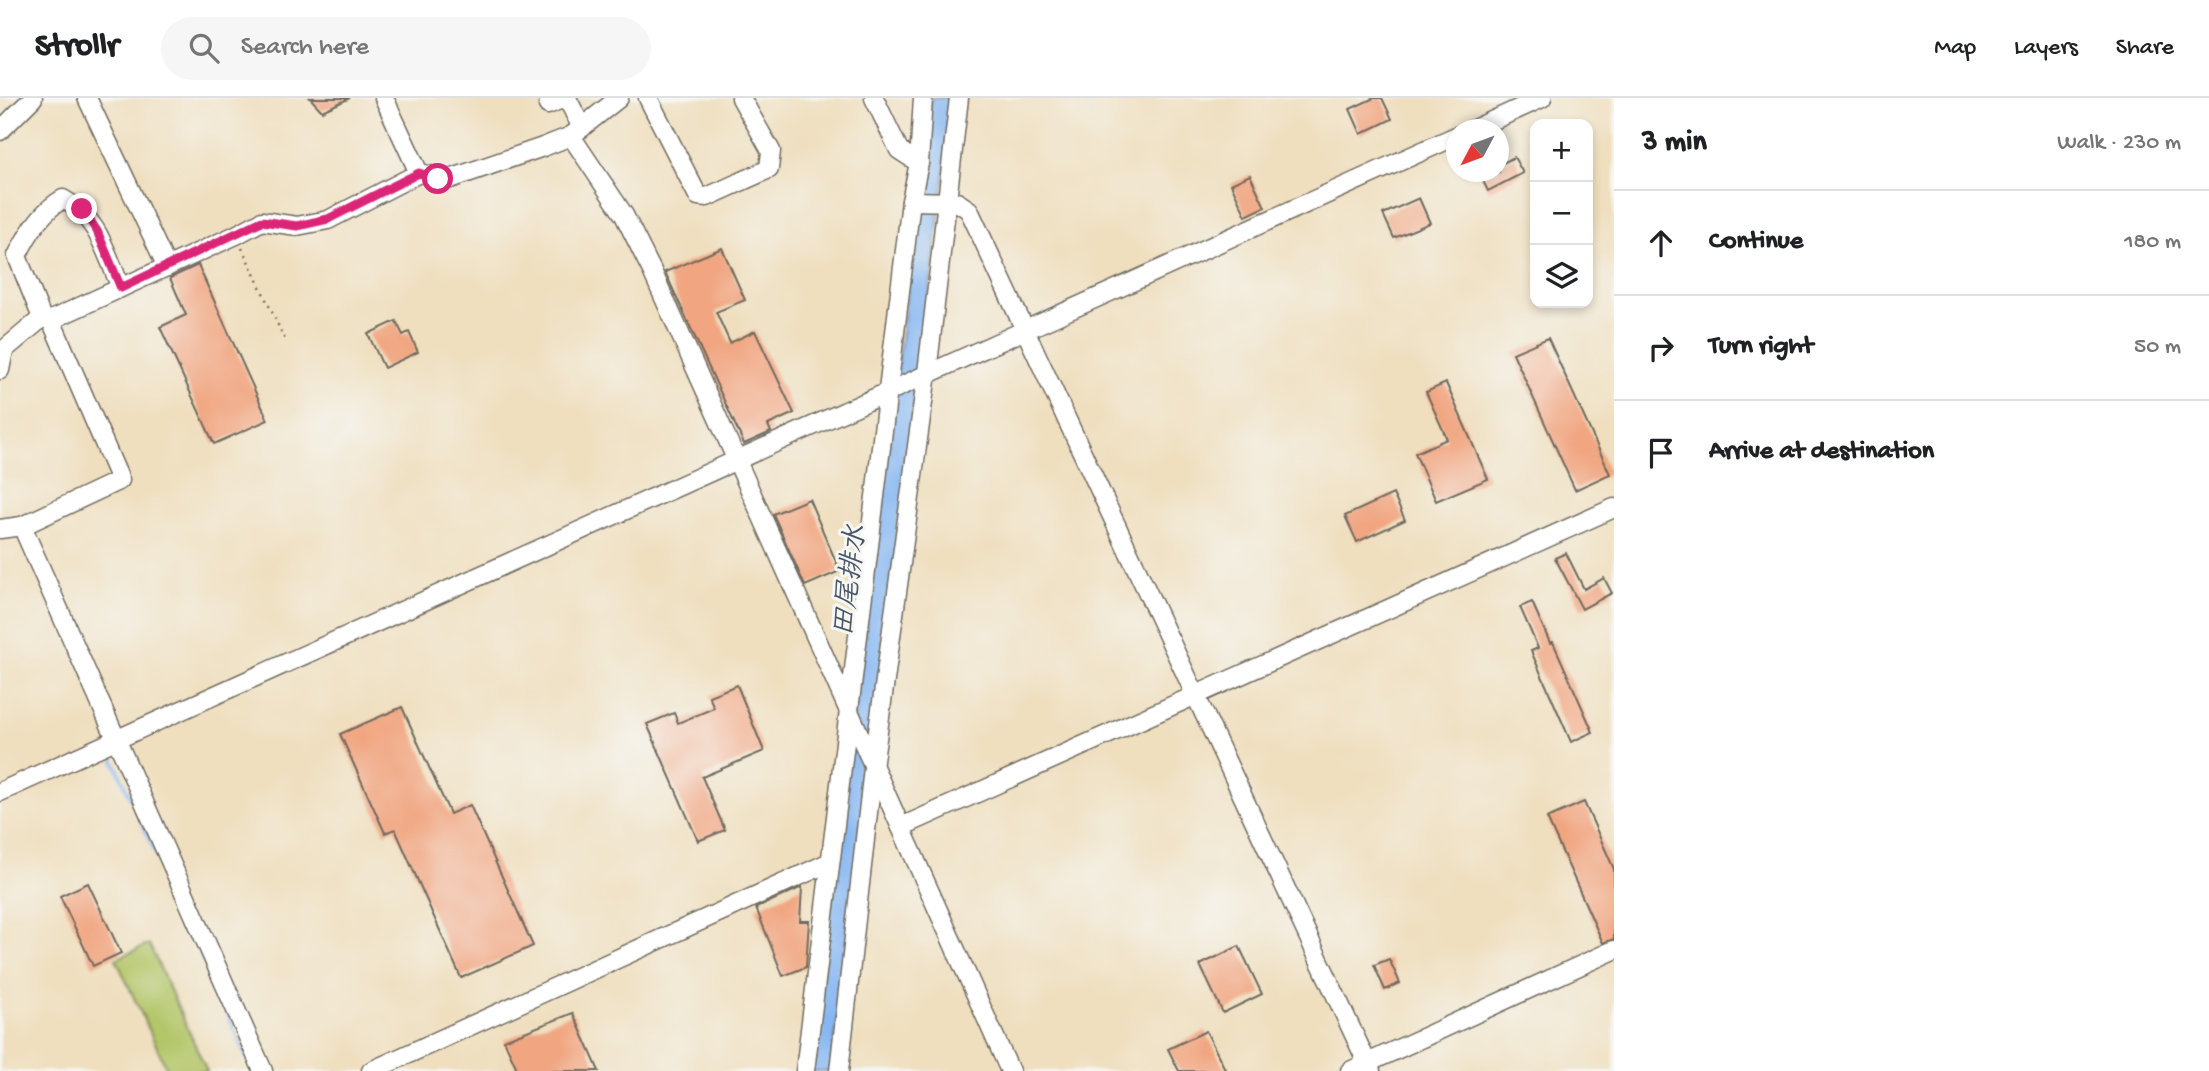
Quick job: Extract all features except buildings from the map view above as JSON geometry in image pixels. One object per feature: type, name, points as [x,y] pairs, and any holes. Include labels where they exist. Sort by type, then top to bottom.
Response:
[{"type":"street","points":[[0,131],[33,98]]},
{"type":"street","points":[[87,98],[167,267]]},
{"type":"street","points":[[384,98],[419,173]]},
{"type":"street","points":[[0,370],[2,349],[47,319],[121,288],[262,221],[297,226],[328,219],[419,173],[450,179],[577,132],[620,98]]},
{"type":"street","points":[[648,98],[698,196],[707,197],[769,169],[771,151],[741,98]]},
{"type":"street","points":[[874,98],[899,150],[919,163]]},
{"type":"street","points":[[805,1071],[889,390],[916,202],[923,98]]},
{"type":"street","points":[[839,1071],[873,768],[927,373],[959,98]]},
{"type":"street","points":[[1496,119],[1542,98]]},
{"type":"street","points":[[559,100],[624,215],[737,458],[1010,1071]]},
{"type":"street","points":[[0,792],[1446,141]]},
{"type":"street","points":[[0,528],[22,526],[120,480],[18,256],[27,236],[56,203],[63,199],[82,209],[97,231],[121,288]]},
{"type":"street","points":[[916,202],[957,202],[969,210],[1369,1067]]},
{"type":"street","points":[[901,827],[1614,508]]},
{"type":"street","points":[[22,526],[262,1071]]},
{"type":"street","points":[[371,1071],[830,862]]},
{"type":"street","points":[[1350,1071],[1369,1067],[1614,950]]},
{"type":"path","points":[[236,235],[285,340]]},
{"type":"green space","points":[[149,944],[207,1071],[168,1071],[116,959]]},
{"type":"water","points":[[931,98],[954,98],[831,1071],[810,1071]]},
{"type":"waterway","points":[[111,754],[253,1071]]},
{"type":"route","points":[[82,209],[97,231],[121,288],[262,221],[297,226],[328,219],[419,173],[438,179]]},
{"type":"water label","name":"田尾排水","points":[[852,581]]}]
